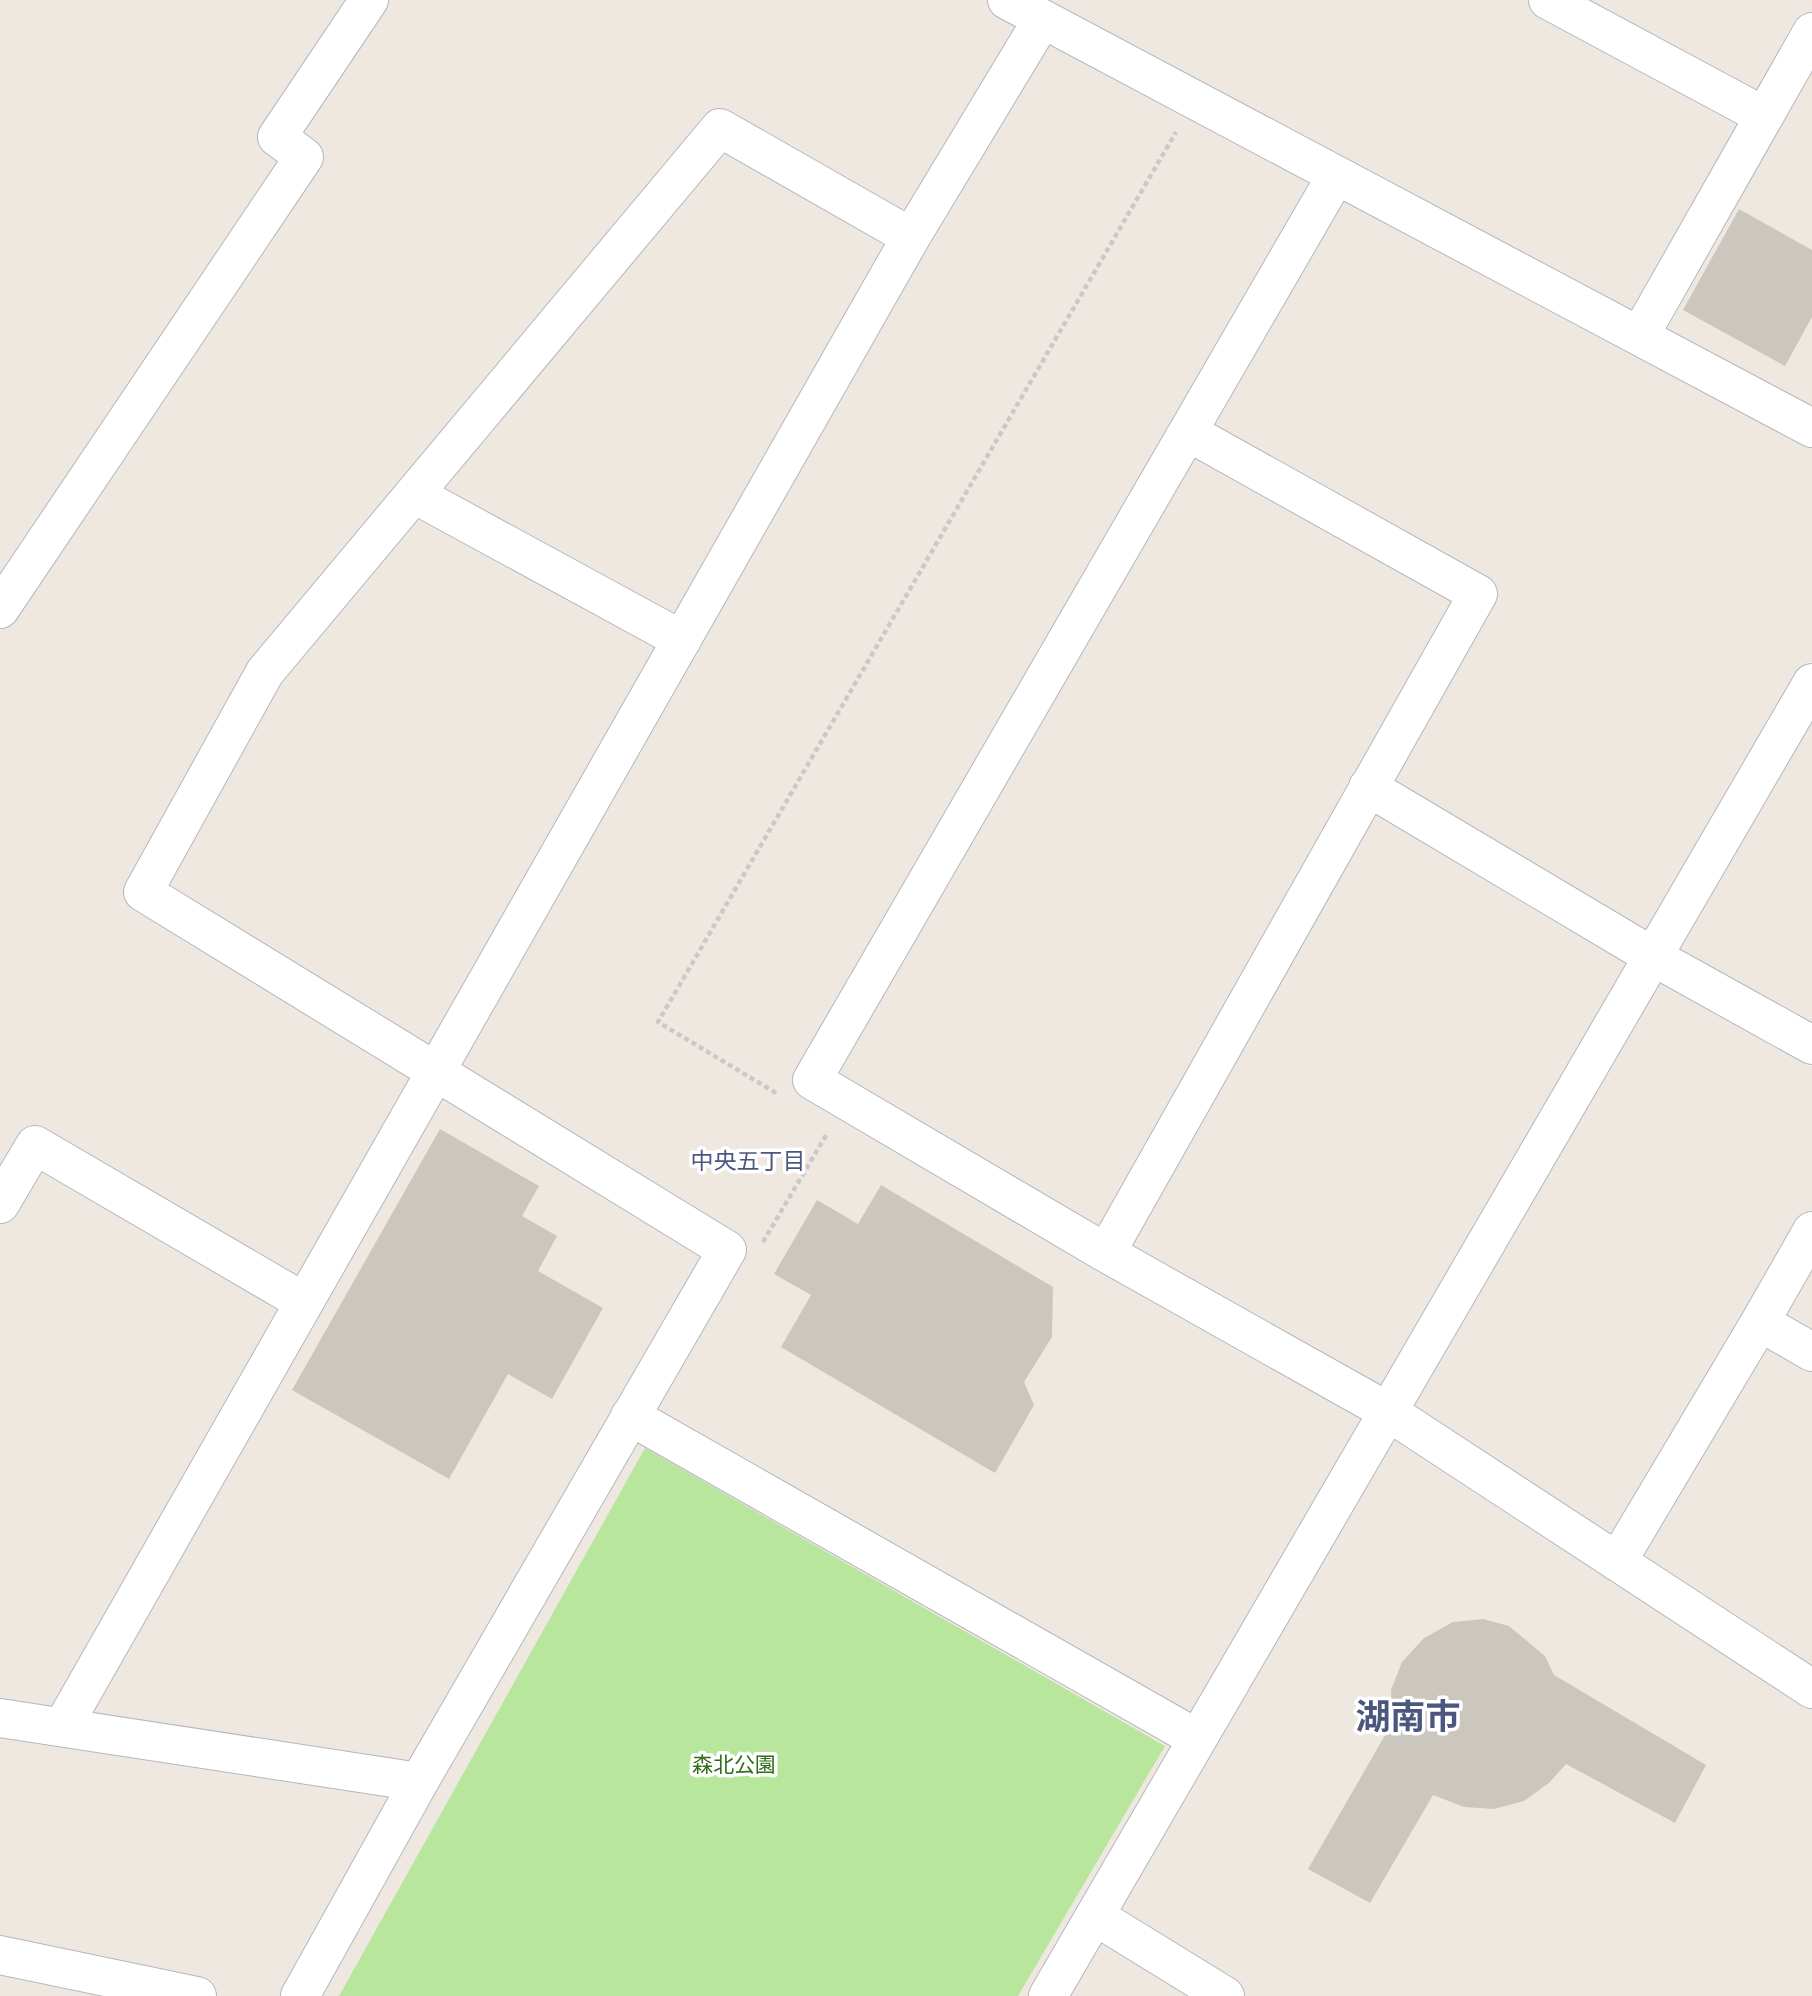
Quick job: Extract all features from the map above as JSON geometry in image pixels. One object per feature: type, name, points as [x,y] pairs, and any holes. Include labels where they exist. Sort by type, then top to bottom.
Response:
[{"type":"street","points":[[0,609],[304,157],[277,137],[369,0]]},
{"type":"street","points":[[1007,0],[1812,428]]},
{"type":"street","points":[[1548,0],[1764,116]]},
{"type":"street","points":[[63,1726],[911,237],[1042,20]]},
{"type":"street","points":[[1640,335],[1812,32]]},
{"type":"street","points":[[300,1996],[419,1782],[727,1250],[143,892],[265,672],[720,128],[911,237]]},
{"type":"street","points":[[1336,176],[812,1080],[1105,1253],[1387,1411],[1812,1689]]},
{"type":"street","points":[[1105,1253],[1478,594],[1188,432]]},
{"type":"street","points":[[414,494],[682,640]]},
{"type":"street","points":[[1048,1996],[1812,683]]},
{"type":"street","points":[[1368,787],[1652,956],[1812,1045]]},
{"type":"street","points":[[0,1204],[35,1145],[304,1302]]},
{"type":"street","points":[[1617,1562],[1812,1231]]},
{"type":"street","points":[[1760,1322],[1812,1352]]},
{"type":"street","points":[[630,1416],[1196,1738]]},
{"type":"street","points":[[0,1718],[419,1782]]},
{"type":"street","points":[[1095,1916],[1225,1996]]},
{"type":"street","points":[[0,1955],[197,1996]]},
{"type":"path","points":[[785,1098],[658,1022],[1194,101]]},
{"type":"path","points":[[761,1246],[831,1128]]},
{"type":"green space","name":"森北公園","points":[[645,1448],[1165,1746],[1018,1996],[339,1996]]},
{"type":"building","points":[[1739,209],[1812,250],[1812,317],[1785,366],[1683,310]]},
{"type":"building","points":[[440,1129],[539,1186],[522,1216],[557,1236],[538,1271],[603,1308],[552,1399],[508,1374],[449,1479],[292,1390]]},
{"type":"building","points":[[881,1185],[1053,1287],[1052,1337],[1024,1382],[1034,1405],[995,1473],[781,1347],[811,1295],[774,1274],[817,1200],[858,1224]]},
{"type":"building","points":[[1483,1619],[1509,1626],[1545,1656],[1554,1675],[1706,1765],[1675,1823],[1566,1764],[1549,1783],[1524,1801],[1494,1809],[1464,1807],[1433,1795],[1370,1903],[1308,1869],[1392,1723],[1391,1690],[1402,1662],[1424,1638],[1453,1622]]},
{"type":"district","name":"中央五丁目","points":[[748,1161]]},
{"type":"district","name":"湖南市","points":[[1408,1717]]}]
